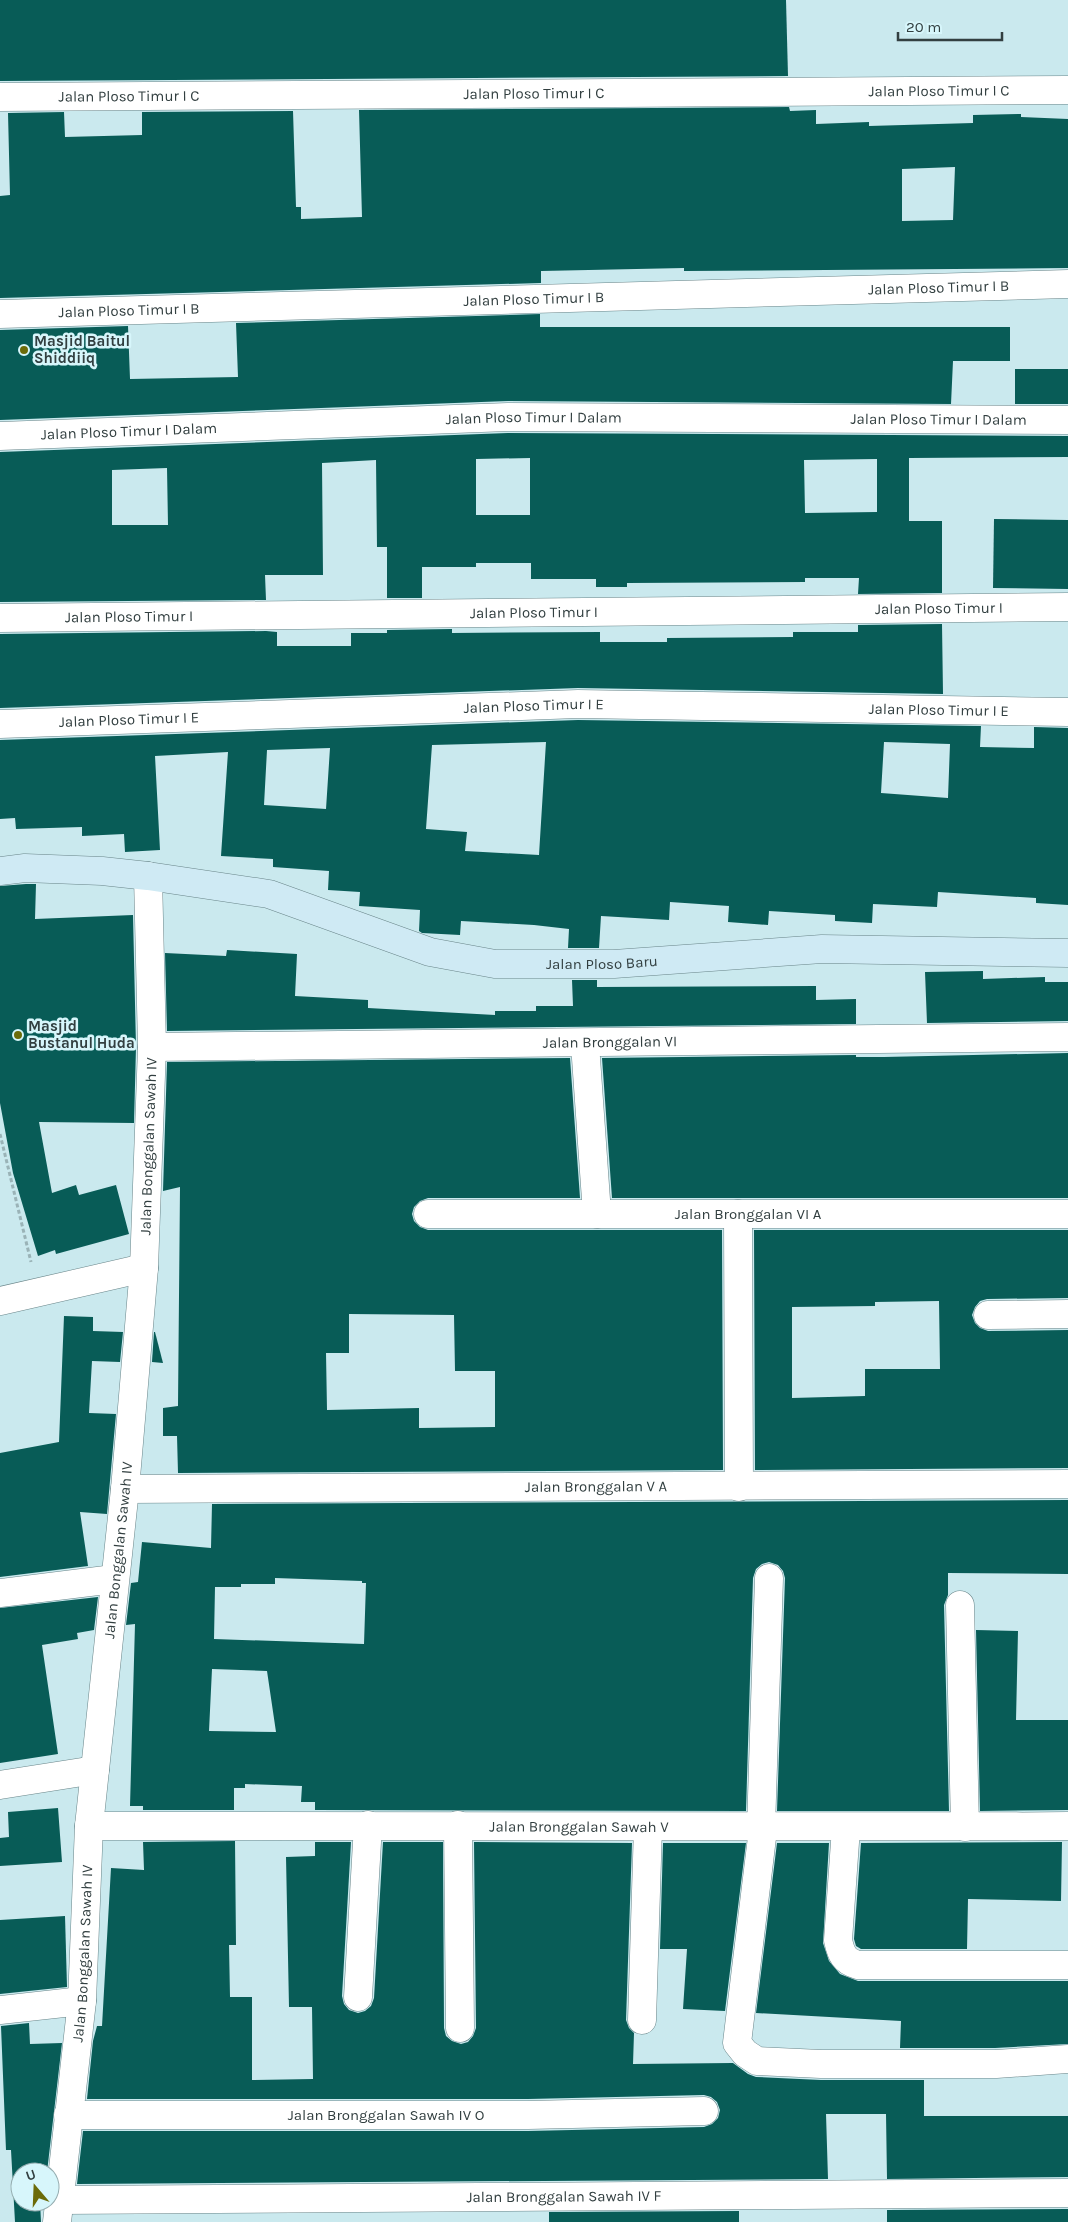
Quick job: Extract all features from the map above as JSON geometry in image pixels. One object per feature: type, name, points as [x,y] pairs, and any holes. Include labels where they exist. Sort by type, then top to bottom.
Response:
[{"type":"street","name":"Jalan Ploso Timur I C","points":[[0,97],[1068,90]]},
{"type":"street","name":"Jalan Ploso Timur I B","points":[[0,314],[1068,284]]},
{"type":"street","name":"Jalan Ploso Timur I Dalam","points":[[0,436],[508,417],[1068,420]]},
{"type":"street","name":"Jalan Ploso Timur I","points":[[0,618],[1068,607]]},
{"type":"street","name":"Jalan Ploso Timur I E","points":[[0,724],[578,704],[1068,712]]},
{"type":"street","name":"Jalan Ploso Baru","points":[[0,871],[60,869],[148,876],[268,894],[430,952],[495,964],[614,964],[822,949],[1068,953]]},
{"type":"street","name":"Jalan Bonggalan Sawah IV","points":[[60,2192],[82,2002],[90,1826],[114,1579],[125,1489],[144,1268],[152,1047],[148,876]]},
{"type":"street","name":"Jalan Bronggalan VI","points":[[152,1047],[585,1044],[1068,1037]]},
{"type":"street","points":[[585,1044],[597,1214]]},
{"type":"street","name":"Jalan Bronggalan VI A","points":[[428,1214],[1068,1214]]},
{"type":"street","points":[[738,1214],[739,1487]]},
{"type":"street","points":[[0,1301],[144,1268]]},
{"type":"street","points":[[988,1315],[1068,1314]]},
{"type":"street","name":"Jalan Bronggalan V A","points":[[125,1489],[1068,1484]]},
{"type":"street","points":[[769,1578],[762,1829],[737,2043],[745,2053],[758,2060],[820,2064],[996,2064],[1068,2059]]},
{"type":"street","points":[[0,1593],[114,1579]]},
{"type":"street","points":[[960,1604],[965,1827]]},
{"type":"street","points":[[0,1785],[95,1770]]},
{"type":"street","points":[[458,1825],[460,2028]]},
{"type":"street","name":"Jalan Bronggalan Sawah V","points":[[90,1826],[458,1825],[762,1829],[1068,1826]]},
{"type":"street","points":[[358,1997],[368,1826]]},
{"type":"street","points":[[642,2020],[648,1827]]},
{"type":"street","points":[[846,1828],[838,1940],[840,1953],[848,1962],[858,1965],[1068,1965]]},
{"type":"street","points":[[0,2010],[82,2002]]},
{"type":"street","name":"Jalan Bronggalan Sawah IV O","points":[[68,2115],[528,2114],[704,2110]]},
{"type":"street","name":"Jalan Bronggalan Sawah IV F","points":[[60,2211],[1068,2193]]},
{"type":"path","points":[[0,1134],[37,1292]]},
{"type":"building","points":[[0,0],[786,0],[788,76],[0,81]]},
{"type":"building","points":[[789,107],[790,111],[816,110],[816,124],[869,122],[869,126],[973,123],[973,115],[1021,114],[1021,117],[1068,119],[1068,268],[684,271],[684,268],[541,271],[541,283],[0,298],[0,196],[10,195],[8,113],[64,112],[65,137],[142,135],[142,112],[293,111],[296,207],[301,207],[301,219],[362,217],[359,110]],"holes":[[[955,167],[953,220],[902,221],[902,169]]]},
{"type":"building","points":[[540,314],[540,327],[1010,327],[1010,361],[953,361],[951,404],[508,401],[0,420],[0,330],[128,326],[130,379],[238,377],[236,323]]},
{"type":"building","points":[[1015,369],[1068,369],[1068,404],[1015,404]]},
{"type":"building","points":[[508,433],[1068,436],[1068,457],[909,458],[909,521],[942,521],[942,593],[858,594],[859,578],[805,578],[805,582],[627,583],[627,587],[596,587],[596,579],[531,579],[531,563],[476,563],[476,567],[422,567],[422,598],[387,598],[387,547],[377,547],[376,460],[322,463],[323,575],[265,575],[266,600],[0,602],[0,452]],"holes":[[[530,458],[530,515],[476,515],[476,459]],[[877,459],[877,512],[805,513],[804,460]],[[167,468],[168,525],[112,525],[112,470]]]},
{"type":"building","points":[[994,519],[1068,520],[1068,589],[993,588]]},
{"type":"building","points":[[942,624],[943,694],[578,688],[0,708],[0,634],[266,631],[277,632],[277,646],[351,646],[351,633],[387,633],[387,630],[452,629],[452,633],[600,632],[600,642],[667,642],[667,638],[793,637],[793,632],[858,632],[858,625]]},
{"type":"building","points":[[578,720],[981,726],[980,747],[1034,748],[1034,727],[1068,728],[1068,905],[1036,903],[1036,898],[938,892],[937,907],[873,904],[872,923],[835,921],[835,915],[769,911],[768,925],[728,922],[729,906],[670,902],[669,920],[601,916],[599,948],[568,948],[569,929],[534,925],[461,921],[460,935],[422,933],[419,931],[420,910],[359,906],[360,892],[328,890],[329,871],[273,867],[273,859],[221,856],[228,752],[155,756],[160,850],[125,852],[124,834],[82,836],[82,827],[16,829],[15,818],[0,819],[0,740]],"holes":[[[546,742],[539,855],[465,851],[467,832],[426,829],[432,745]],[[884,742],[950,744],[948,798],[881,793]],[[330,748],[326,809],[264,805],[267,750]]]},
{"type":"building","points":[[36,884],[35,919],[133,915],[136,1047],[134,1123],[39,1122],[52,1193],[76,1185],[79,1195],[116,1185],[129,1234],[56,1254],[55,1250],[38,1256],[13,1173],[0,1103],[0,886]]},
{"type":"building","points":[[227,950],[297,954],[295,996],[368,1000],[368,1008],[495,1015],[495,1011],[536,1011],[536,1006],[573,1006],[572,980],[597,980],[597,987],[816,986],[816,1000],[856,999],[856,1024],[167,1031],[165,953],[226,956]]},
{"type":"building","points":[[983,971],[983,979],[1045,977],[1045,982],[1068,982],[1068,1021],[927,1023],[925,972]]},
{"type":"building","points":[[1068,1053],[1068,1198],[612,1198],[602,1058],[856,1055],[856,1057],[884,1057]]},
{"type":"building","points":[[570,1058],[580,1198],[428,1198],[420,1201],[414,1207],[412,1214],[414,1221],[420,1227],[428,1230],[722,1230],[723,1470],[178,1473],[177,1436],[163,1436],[163,1408],[178,1406],[180,1187],[163,1191],[167,1062]],"holes":[[[349,1314],[454,1315],[455,1371],[495,1371],[495,1427],[419,1428],[419,1408],[327,1410],[326,1353],[349,1353]]]},
{"type":"building","points":[[754,1230],[1068,1230],[1068,1298],[987,1299],[980,1301],[972,1315],[975,1323],[980,1328],[988,1331],[1068,1330],[1068,1468],[755,1470]],"holes":[[[939,1301],[940,1369],[865,1369],[865,1396],[792,1398],[792,1307],[875,1306],[875,1302]]]},
{"type":"building","points":[[64,1316],[93,1317],[93,1331],[123,1332],[120,1362],[92,1361],[89,1413],[116,1414],[107,1514],[80,1512],[88,1566],[0,1577],[0,1453],[59,1442]]},
{"type":"building","points":[[155,1332],[163,1363],[152,1362]]},
{"type":"building","points":[[1068,1500],[1068,1574],[948,1573],[948,1595],[944,1605],[949,1811],[777,1811],[785,1578],[783,1571],[778,1565],[769,1562],[762,1564],[756,1569],[753,1578],[746,1811],[315,1810],[315,1802],[301,1802],[302,1786],[245,1784],[245,1788],[234,1788],[234,1810],[143,1810],[143,1806],[130,1806],[135,1624],[126,1625],[131,1583],[138,1582],[142,1542],[211,1548],[212,1504]],"holes":[[[275,1578],[362,1581],[362,1583],[366,1583],[364,1644],[214,1639],[215,1587],[241,1587],[241,1584],[275,1584]],[[212,1669],[267,1671],[276,1732],[209,1731]]]},
{"type":"building","points":[[98,1597],[94,1630],[77,1633],[78,1639],[42,1645],[58,1754],[0,1763],[0,1608]]},
{"type":"building","points":[[976,1630],[1018,1631],[1016,1720],[1068,1720],[1068,1810],[980,1811]]},
{"type":"building","points":[[58,1808],[62,1862],[0,1866],[0,1838],[9,1837],[8,1812]]},
{"type":"building","points":[[235,1841],[236,1945],[229,1945],[230,1997],[252,1997],[252,2080],[313,2079],[312,2007],[289,2007],[286,1857],[315,1856],[315,1842],[351,1842],[342,1996],[344,2004],[349,2010],[358,2013],[365,2011],[371,2006],[374,1998],[383,1842],[443,1842],[444,2028],[446,2036],[452,2041],[461,2044],[468,2042],[476,2028],[474,1842],[632,1843],[626,2020],[629,2028],[634,2033],[633,2064],[733,2063],[748,2074],[756,2077],[821,2080],[924,2080],[924,2116],[1068,2116],[1068,2177],[887,2179],[886,2114],[826,2114],[828,2179],[77,2184],[83,2131],[528,2131],[704,2127],[712,2124],[718,2118],[720,2110],[717,2102],[711,2097],[704,2095],[528,2099],[87,2099],[93,2041],[97,2026],[102,2026],[111,1868],[144,1870],[143,1842]]},
{"type":"building","points":[[1062,1842],[1061,1901],[968,1899],[967,1949],[861,1949],[856,1946],[854,1939],[861,1843]]},
{"type":"building","points":[[663,1843],[746,1843],[725,2011],[683,2009],[687,1949],[660,1949]]},
{"type":"building","points":[[777,1843],[829,1843],[823,1943],[829,1961],[840,1974],[858,1981],[1068,1981],[1068,2044],[995,2048],[900,2048],[901,2021],[756,2013]]},
{"type":"building","points":[[65,1916],[67,1987],[0,1994],[0,1920]]},
{"type":"building","points":[[29,2023],[30,2044],[62,2043],[48,2162],[12,2162],[11,2150],[6,2150],[1,2026]]},
{"type":"building","points":[[1068,2209],[1068,2222],[887,2222],[887,2210]]},
{"type":"building","points":[[739,2211],[739,2222],[549,2222],[549,2212]]},
{"type":"building","points":[[14,2212],[40,2212],[41,2222],[15,2222]]},
{"type":"place","name":"Masjid Baitul Shiddiiq","points":[[24,350]]},
{"type":"place","name":"Masjid Bustanul Huda","points":[[18,1035]]}]
